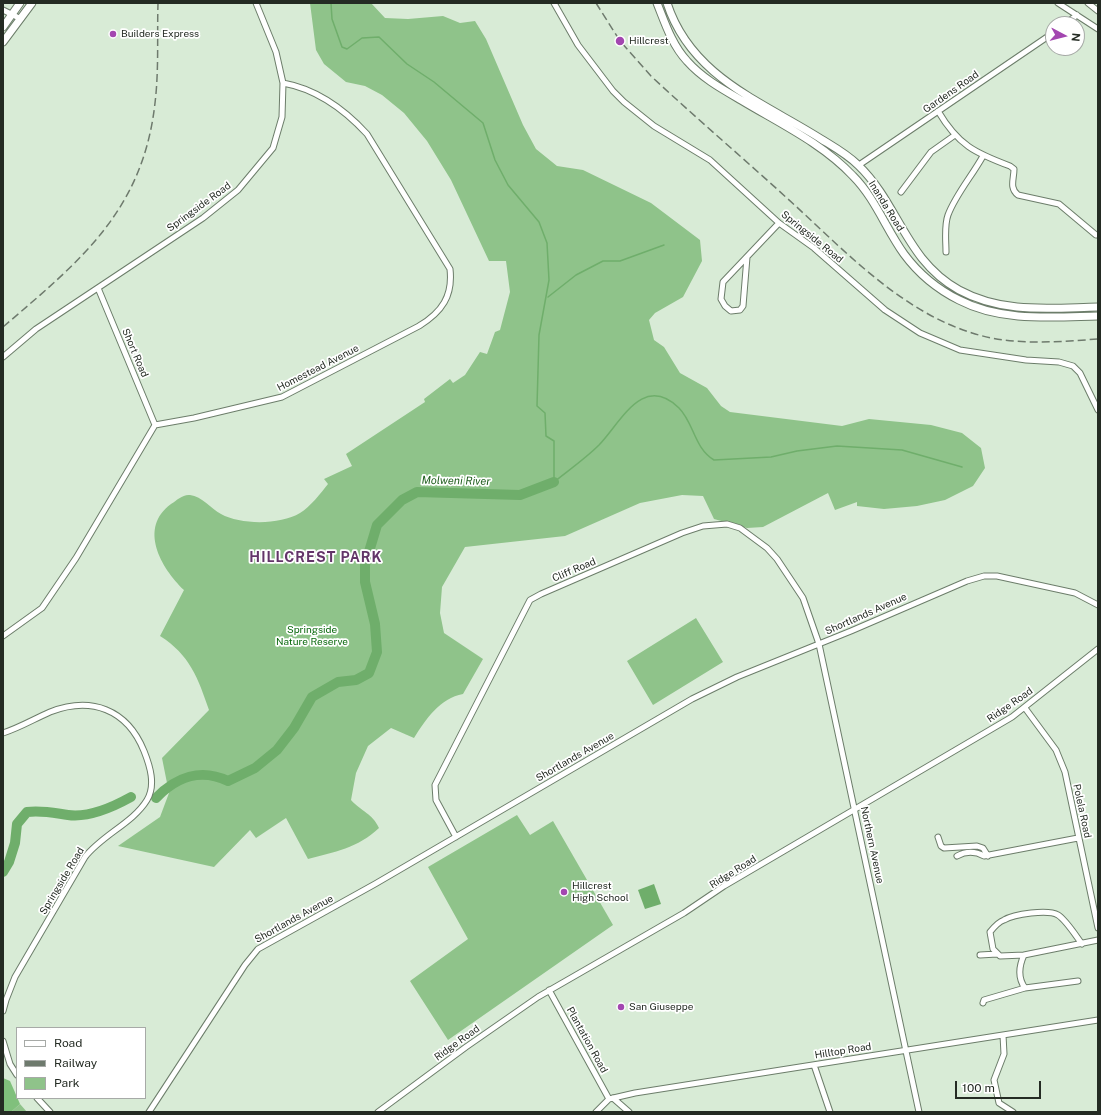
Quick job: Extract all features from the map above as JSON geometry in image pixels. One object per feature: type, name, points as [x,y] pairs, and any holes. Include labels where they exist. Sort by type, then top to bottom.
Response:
[{"type":"main road","points":[[3,26],[20,3]]},
{"type":"main road","points":[[3,42],[32,3]]},
{"type":"main road","name":"Inanda Road","points":[[656,3],[677,48],[697,71],[716,85],[809,141],[840,164],[863,187],[904,253],[917,269],[941,290],[982,310],[1002,314],[1020,316],[1098,316]]},
{"type":"main road","name":"Inanda Road","points":[[667,3],[682,36],[691,49],[714,73],[829,144],[859,166],[883,197],[917,253],[932,270],[952,286],[980,300],[1008,307],[1022,309],[1098,308]]},
{"type":"street","name":"Springside Road","points":[[3,357],[36,329],[203,218],[238,190],[273,148],[282,117],[283,83],[276,52],[256,3]]},
{"type":"street","name":"Springside Road","points":[[554,3],[578,45],[613,91],[624,102],[654,126],[710,160],[779,223],[814,248],[885,310],[920,333],[960,350],[1026,360],[1060,362],[1073,366],[1080,373],[1098,410]]},
{"type":"street","points":[[1088,3],[1098,11]]},
{"type":"street","points":[[1062,4],[1098,29]]},
{"type":"street","points":[[3,10],[21,19]]},
{"type":"street","name":"Gardens Road","points":[[859,166],[1045,38]]},
{"type":"street","name":"Homestead Avenue","points":[[155,425],[276,399],[290,394],[429,320],[438,313],[449,292],[450,269],[367,134],[356,121],[332,103],[304,88],[283,83]]},
{"type":"street","points":[[938,111],[955,135],[971,150],[1014,169],[1012,188],[1015,192],[1059,204],[1096,235],[1098,235]]},
{"type":"street","points":[[901,192],[931,152],[955,135]]},
{"type":"street","points":[[946,252],[948,216],[960,191],[972,176],[983,156]]},
{"type":"street","points":[[746,258],[743,306],[740,310],[731,311],[722,302],[720,294],[722,286],[746,258],[779,223]]},
{"type":"street","name":"Short Road","points":[[98,288],[155,425]]},
{"type":"street","points":[[3,636],[42,608],[83,546],[155,425]]},
{"type":"street","name":"Cliff Road","points":[[456,837],[436,800],[435,785],[525,607],[534,597],[682,533],[703,526],[727,524],[740,528],[768,548],[778,559],[803,598],[819,644]]},
{"type":"street","name":"Shortlands Avenue","points":[[149,1112],[245,965],[258,949],[369,888],[692,699],[737,677],[819,644],[961,583],[984,576],[997,576],[1075,593],[1098,605]]},
{"type":"street","name":"Northern Avenue","points":[[819,644],[907,1050],[919,1112]]},
{"type":"street","name":"Ridge Road","points":[[378,1112],[466,1047],[548,990],[684,913],[724,886],[855,810],[1025,708],[1098,649]]},
{"type":"street","name":"Springside Road","points":[[3,733],[51,712],[79,704],[104,709],[123,719],[138,739],[149,766],[152,784],[150,794],[143,807],[101,840],[85,858],[15,977],[3,1011]]},
{"type":"street","name":"Polela Road","points":[[1025,708],[1060,757],[1098,928]]},
{"type":"street","points":[[938,837],[941,846],[944,848],[977,846],[983,848],[988,856]]},
{"type":"street","points":[[957,856],[972,852],[988,856],[1078,838]]},
{"type":"street","points":[[997,954],[993,949],[990,932],[1002,920],[1031,913],[1054,913],[1060,916],[1082,944]]},
{"type":"street","points":[[980,955],[997,954],[1000,956],[1024,954],[1098,940]]},
{"type":"street","points":[[1024,954],[1019,972],[1025,988]]},
{"type":"street","points":[[983,1003],[984,1000],[1025,988],[1078,981]]},
{"type":"street","name":"Plantation Road","points":[[548,990],[611,1099],[629,1112]]},
{"type":"street","name":"Hilltop Road","points":[[611,1099],[1098,1020]]},
{"type":"street","points":[[1003,1035],[1004,1054],[994,1080],[999,1103],[1013,1112]]},
{"type":"street","points":[[3,1041],[10,1064],[16,1073]]},
{"type":"street","points":[[814,1065],[830,1112]]},
{"type":"street","points":[[38,1099],[50,1112]]},
{"type":"street","points":[[596,1112],[611,1099]]},
{"type":"green space","name":"Springside Nature Reserve","points":[[310,3],[371,3],[385,18],[408,19],[443,16],[460,23],[475,21],[486,39],[523,125],[536,149],[557,166],[583,170],[651,203],[700,240],[702,261],[683,297],[655,313],[649,320],[654,340],[664,347],[680,373],[707,388],[721,406],[730,412],[842,426],[869,419],[931,425],[962,433],[981,448],[985,468],[973,486],[945,500],[917,506],[884,509],[857,506],[857,502],[835,510],[828,493],[763,527],[747,528],[714,519],[703,496],[682,495],[640,503],[565,536],[465,547],[442,587],[440,613],[444,633],[483,659],[463,694],[447,700],[434,710],[414,738],[391,728],[368,746],[356,773],[351,800],[373,819],[379,828],[371,835],[354,845],[308,859],[286,818],[256,838],[250,830],[214,867],[118,846],[160,817],[169,793],[162,758],[209,710],[192,668],[179,651],[160,636],[184,590],[168,571],[156,548],[156,524],[161,514],[171,504],[182,496],[187,495],[194,496],[202,500],[217,512],[229,518],[250,522],[282,520],[300,513],[319,496],[328,484],[324,479],[352,466],[346,454],[425,402],[424,399],[450,379],[453,383],[465,375],[480,352],[487,354],[495,332],[500,330],[510,292],[506,261],[489,261],[451,180],[427,141],[404,113],[382,95],[365,86],[346,82],[324,64],[316,50]]},
{"type":"green space","points":[[696,618],[723,662],[653,705],[627,661]]},
{"type":"green space","points":[[517,815],[530,835],[553,821],[613,925],[448,1040],[410,981],[468,939],[428,867]]},
{"type":"green space","points":[[20,1104],[27,1112],[11,1112]]},
{"type":"shaded area","points":[[654,884],[661,904],[645,909],[638,890]]},
{"type":"shaded area","points":[[3,1078],[10,1081],[16,1095],[16,1099],[18,1099],[20,1104],[11,1112],[3,1112]]},
{"type":"waterway","points":[[331,3],[332,19],[342,47],[347,49],[362,38],[379,37],[407,64],[434,82],[483,123],[495,160],[508,185],[539,222],[547,243],[549,280],[539,335],[537,406],[545,413],[546,436],[554,441],[554,482]]},
{"type":"waterway","points":[[548,297],[576,275],[603,261],[620,261],[664,245]]},
{"type":"waterway","points":[[554,482],[599,445],[624,414],[634,405],[644,398],[654,396],[666,399],[679,408],[688,421],[702,449],[714,460],[771,457],[797,451],[837,446],[902,450],[962,467]]},
{"type":"waterway","name":"Molweni River","points":[[156,798],[172,785],[189,777],[208,775],[228,781],[255,768],[277,750],[294,728],[312,697],[338,682],[356,680],[369,673],[377,652],[375,624],[365,582],[365,565],[377,525],[402,500],[417,492],[520,495],[554,482]]},
{"type":"waterway","name":"Molweni River","points":[[3,872],[9,862],[15,843],[17,824],[27,812],[32,811],[68,815],[84,815],[109,808],[131,797]]},
{"type":"railway","points":[[3,327],[82,256],[103,231],[122,204],[137,174],[148,141],[155,103],[158,3]]},
{"type":"railway","points":[[596,3],[620,41],[651,76],[852,258],[896,294],[920,310],[945,323],[987,337],[1003,340],[1035,342],[1098,339]]},
{"type":"place","name":"Builders Express","points":[[113,34]]},
{"type":"place","name":"Hillcrest","points":[[620,41]]},
{"type":"place","name":"Hillcrest High School","points":[[564,892]]},
{"type":"place","name":"San Giuseppe","points":[[621,1007]]},
{"type":"district","name":"HILLCREST PARK","points":[[316,558]]}]
